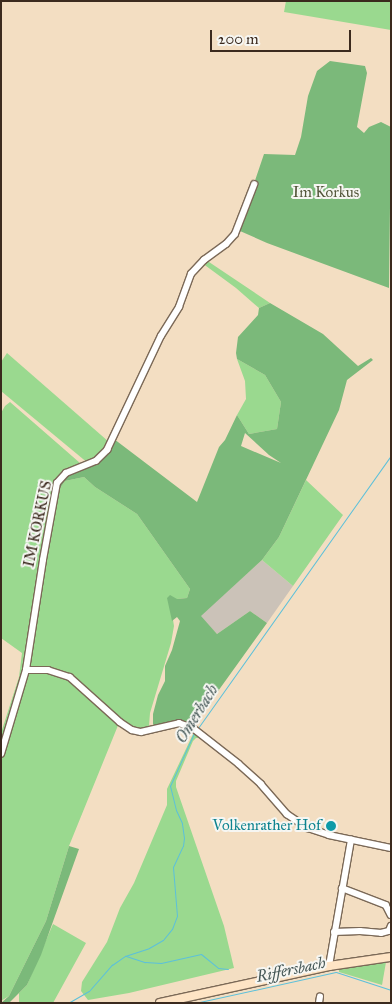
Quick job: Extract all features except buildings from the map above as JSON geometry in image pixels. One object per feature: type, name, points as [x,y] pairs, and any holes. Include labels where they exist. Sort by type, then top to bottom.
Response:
[{"type":"main road","points":[[160,1003],[329,966],[391,957]]},
{"type":"street","name":"IM KORKUS","points":[[1,754],[26,670],[41,569],[57,483],[66,473],[96,461],[107,450],[161,336],[179,307],[191,274],[204,260],[226,244],[235,234],[254,185]]},
{"type":"street","points":[[26,670],[48,670],[70,677],[110,714],[132,730],[141,732],[179,723],[196,731],[239,764],[261,784],[287,814],[308,828],[351,840],[391,848]]},
{"type":"street","points":[[329,966],[351,840]]},
{"type":"street","points":[[342,888],[386,905],[391,915]]},
{"type":"street","points":[[334,932],[360,931],[381,933],[389,930],[391,926]]},
{"type":"shaded area","points":[[262,560],[293,586],[267,623],[250,611],[217,634],[200,616]]},
{"type":"green space","points":[[286,1],[391,1],[391,30],[284,12]]},
{"type":"green space","name":"Im Korkus","points":[[330,61],[365,66],[367,73],[357,127],[364,133],[369,127],[381,122],[391,127],[389,288],[267,243],[240,231],[239,228],[264,154],[295,155],[301,137],[308,96],[317,71]]},
{"type":"green space","points":[[206,260],[270,303],[259,308],[202,263]]},
{"type":"green space","points":[[270,303],[323,334],[358,366],[371,358],[373,360],[347,380],[339,410],[279,537],[262,560],[201,616],[217,634],[250,611],[267,623],[198,719],[192,723],[179,721],[155,727],[153,724],[153,714],[158,695],[165,681],[165,666],[172,650],[180,621],[177,617],[172,621],[167,598],[170,595],[177,599],[187,598],[190,589],[137,514],[95,487],[84,477],[65,481],[57,493],[60,483],[67,474],[96,463],[114,439],[197,502],[219,447],[225,440],[237,415],[249,434],[277,429],[281,402],[265,375],[237,359],[236,353],[238,337],[258,315],[259,308]],"holes":[[[245,433],[269,455],[281,463],[241,446]]]},
{"type":"green space","points":[[7,353],[109,442],[94,460],[87,462],[1,391],[1,362]]},
{"type":"green space","points":[[237,359],[265,375],[281,402],[277,429],[249,434],[237,415],[246,399],[245,381]]},
{"type":"green space","points":[[10,402],[80,463],[78,466],[65,470],[55,482],[24,670],[1,746],[1,733],[19,677],[22,653],[1,638],[1,413]]},
{"type":"green space","points":[[84,477],[95,487],[137,514],[190,589],[187,598],[177,599],[171,607],[174,626],[171,643],[150,713],[149,726],[145,730],[133,728],[121,720],[70,675],[33,668],[29,664],[57,493],[65,481]]},
{"type":"green space","points":[[306,480],[343,515],[293,586],[262,560],[279,537]]},
{"type":"green space","points":[[48,671],[67,677],[119,723],[69,846],[46,921],[9,996],[1,1001],[1,758],[26,679],[29,674]]},
{"type":"green space","points":[[194,732],[201,738],[196,738],[193,741],[176,781],[176,787],[224,926],[234,968],[129,993],[88,1000],[81,991],[82,982],[107,942],[120,908],[134,883],[167,805],[167,789]]},
{"type":"green space","points":[[69,846],[79,849],[41,955],[27,985],[9,1003],[1,1003],[9,996],[46,921]]},
{"type":"green space","points":[[53,924],[86,943],[53,1003],[19,1003],[19,993],[27,985]]},
{"type":"green space","points":[[386,962],[382,985],[339,972],[339,969]]},
{"type":"waterway","name":"Omerbach","points":[[198,728],[391,455]]},
{"type":"waterway","name":"Omerbach","points":[[68,1003],[89,991],[112,965],[125,956],[149,948],[163,940],[172,929],[177,916],[173,867],[183,846],[184,838],[182,823],[176,810],[170,786],[194,733]]},
{"type":"waterway","points":[[126,956],[145,962],[161,963],[201,954],[218,968],[228,969]]},
{"type":"waterway","name":"Riffersbach","points":[[195,1003],[336,972],[391,990]]},
{"type":"place","name":"Volkenrather Hof","points":[[331,826]]}]
